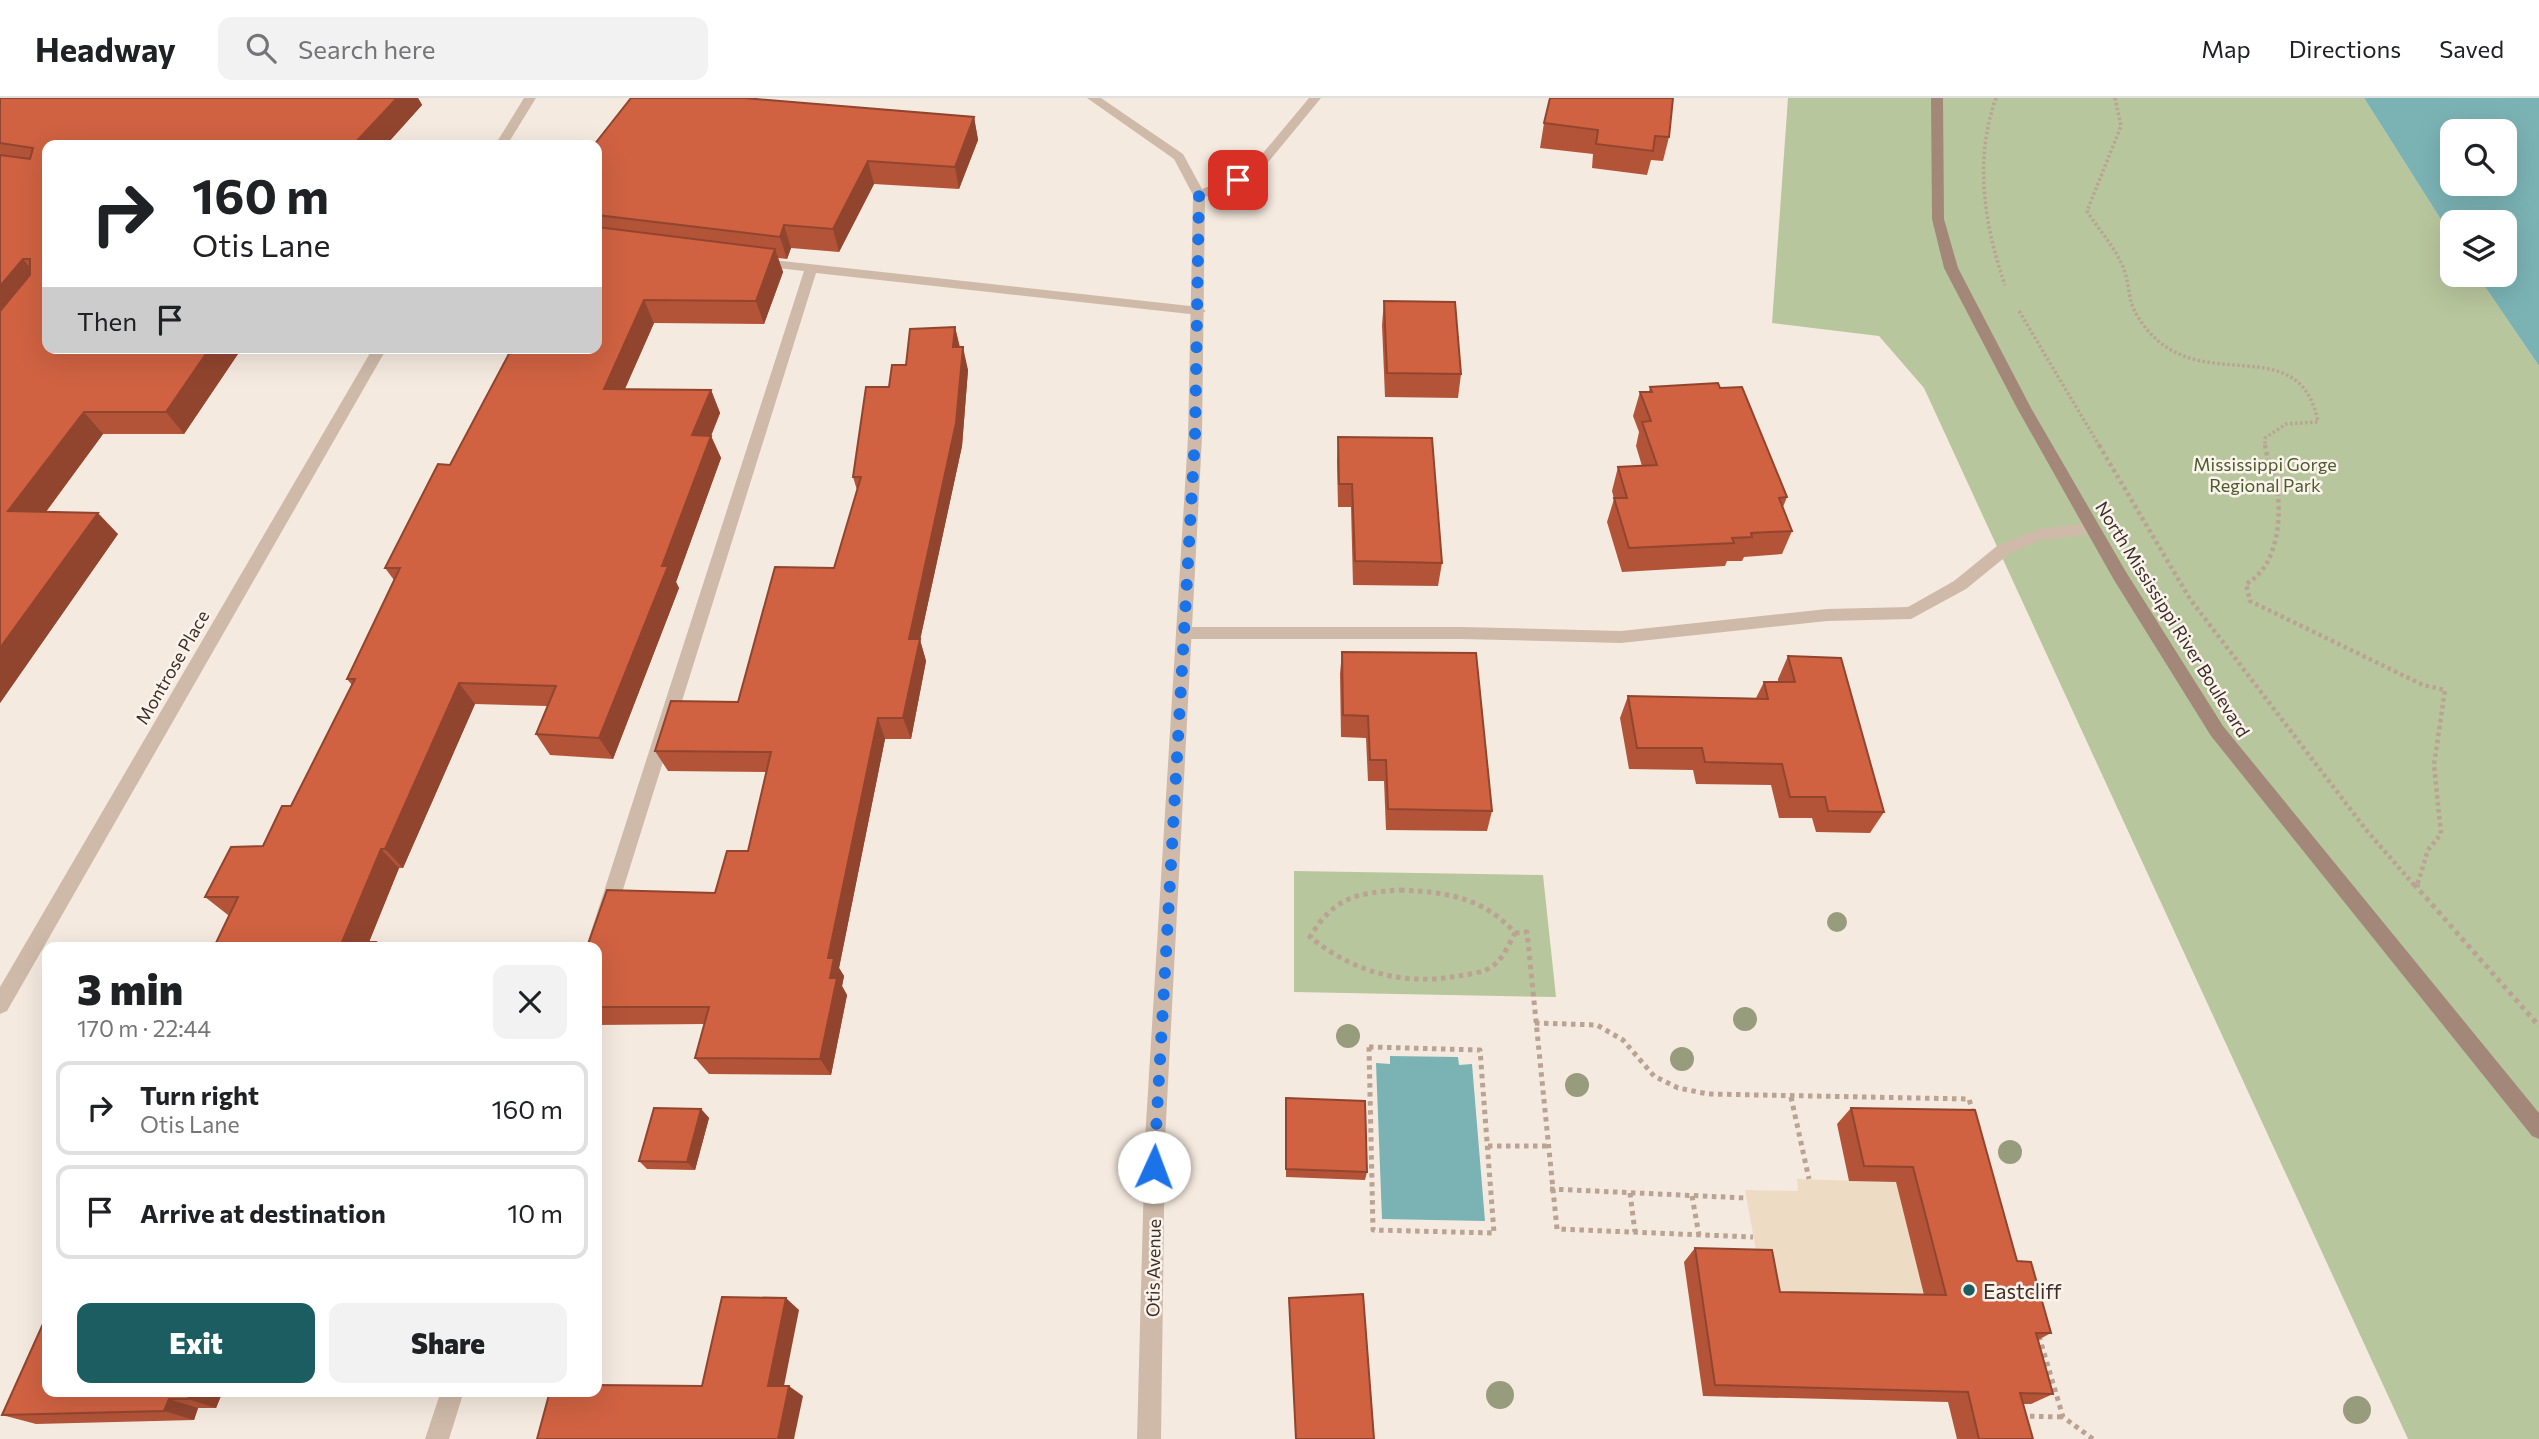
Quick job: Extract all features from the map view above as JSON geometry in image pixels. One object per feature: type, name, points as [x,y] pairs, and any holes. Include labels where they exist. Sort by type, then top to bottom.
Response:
[{"type":"street","points":[[504,140],[530,98]]},
{"type":"street","name":"Otis Avenue","points":[[1093,98],[1179,157],[1199,195],[1199,311],[1184,634],[1155,1139],[1149,1439]]},
{"type":"street","points":[[1199,195],[1252,174],[1315,98]]},
{"type":"street","name":"North Mississippi River Boulevard","points":[[1937,98],[1938,219],[1951,268],[2024,408],[2093,529],[2217,731],[2539,1129]]},
{"type":"street","points":[[744,261],[1199,311]]},
{"type":"street","points":[[597,942],[811,270]]},
{"type":"street","name":"Montrose Place","points":[[0,1005],[377,354]]},
{"type":"street","points":[[1184,634],[1462,633],[1621,637],[1827,615],[1911,613],[1960,585],[2003,550],[2038,535],[2093,529]]},
{"type":"street","points":[[438,1439],[451,1397]]},
{"type":"path","points":[[1996,98],[1982,162],[1989,232],[1996,262],[2009,293]]},
{"type":"path","points":[[2115,98],[2121,125],[2087,211],[2124,268],[2135,313],[2161,341],[2179,355],[2243,364],[2294,376],[2310,389],[2318,405],[2318,422],[2286,424],[2265,438],[2264,449],[2275,475],[2278,499],[2275,540],[2262,573],[2246,584],[2250,601],[2423,685],[2445,690],[2434,765],[2441,834],[2428,850],[2417,887]]},
{"type":"path","points":[[2015,304],[2190,599],[2367,831],[2539,1026]]},
{"type":"path","points":[[1401,890],[1442,892],[1476,901],[1500,913],[1515,933],[1506,952],[1490,968],[1453,977],[1413,980],[1352,967],[1328,954],[1310,937],[1320,918],[1338,900],[1368,892],[1401,890]]},
{"type":"path","points":[[1515,933],[1527,932],[1550,1189],[1557,1229],[1753,1237]]},
{"type":"path","points":[[1535,1023],[1597,1025],[1623,1041],[1654,1076],[1678,1088],[1729,1096],[1969,1099],[1977,1126]]},
{"type":"path","points":[[1369,1048],[1480,1050],[1488,1146],[1494,1233],[1373,1230],[1369,1048]]},
{"type":"path","points":[[1791,1097],[1809,1180]]},
{"type":"path","points":[[1488,1146],[1547,1146]]},
{"type":"path","points":[[1550,1189],[1746,1198]]},
{"type":"path","points":[[1630,1193],[1635,1232]]},
{"type":"path","points":[[1692,1196],[1699,1235]]},
{"type":"path","points":[[2035,1324],[2063,1417]]},
{"type":"path","points":[[2014,1416],[2063,1417],[2093,1439]]},
{"type":"green space","name":"Mississippi Gorge Regional Park","points":[[1788,98],[2364,98],[2440,218],[2440,287],[2485,287],[2539,366],[2539,1439],[2408,1439],[1924,388],[1879,336],[1772,323]]},
{"type":"green space","points":[[1294,871],[1543,875],[1556,997],[1294,992]]},
{"type":"shaded area","points":[[1797,1179],[1896,1182],[1927,1307],[1766,1305],[1745,1190],[1798,1191]]},
{"type":"water","points":[[2364,98],[2539,98],[2539,366],[2485,287],[2517,287],[2517,210],[2440,210],[2440,218]]},
{"type":"water","points":[[1390,1056],[1458,1057],[1459,1065],[1472,1064],[1485,1221],[1382,1219],[1376,1063],[1390,1064]]},
{"type":"building","points":[[0,98],[397,98],[358,140],[42,140],[42,354],[206,354],[166,412],[84,412],[8,511],[98,513],[0,648],[0,311],[30,275],[30,259],[23,259],[0,286],[0,155],[30,159],[33,148],[0,143]]},
{"type":"building","points":[[631,98],[744,98],[974,117],[955,167],[868,161],[833,229],[784,225],[780,237],[602,216],[602,140],[598,140]]},
{"type":"building","points":[[1550,98],[1673,98],[1669,137],[1655,136],[1653,151],[1596,144],[1598,130],[1544,123]]},
{"type":"building","points":[[602,228],[775,249],[756,301],[644,300],[604,389],[711,390],[692,435],[711,436],[662,566],[668,566],[599,738],[536,734],[556,686],[459,683],[385,849],[381,849],[342,942],[216,942],[238,897],[205,897],[231,847],[263,846],[282,806],[291,806],[355,679],[347,679],[400,568],[385,568],[438,464],[450,465],[509,354],[602,354]]},
{"type":"building","points":[[1384,301],[1455,302],[1461,374],[1387,373]]},
{"type":"building","points":[[955,327],[953,347],[963,347],[956,423],[909,639],[920,639],[903,718],[878,718],[828,958],[834,958],[830,978],[837,978],[820,1059],[695,1058],[709,1007],[602,1007],[602,942],[589,942],[607,890],[715,893],[727,851],[748,851],[771,752],[655,751],[671,701],[738,702],[775,567],[834,568],[861,477],[853,477],[866,387],[889,387],[892,365],[906,365],[910,329]]},
{"type":"building","points":[[1718,383],[1720,388],[1742,387],[1787,497],[1779,498],[1792,531],[1751,533],[1752,537],[1732,538],[1734,543],[1629,548],[1614,498],[1627,498],[1618,467],[1657,465],[1642,422],[1651,421],[1640,392],[1652,392],[1650,387]]},
{"type":"building","points":[[1338,437],[1432,438],[1442,563],[1355,561],[1352,484],[1339,484]]},
{"type":"building","points":[[1342,652],[1476,653],[1492,811],[1388,809],[1386,760],[1370,760],[1368,716],[1343,715]]},
{"type":"building","points":[[1788,656],[1841,658],[1884,812],[1828,811],[1825,797],[1790,797],[1782,764],[1705,762],[1702,748],[1637,748],[1628,696],[1768,699],[1764,682],[1795,682]]},
{"type":"building","points":[[1286,1098],[1365,1101],[1367,1172],[1286,1169]]},
{"type":"building","points":[[654,1108],[701,1109],[687,1162],[639,1161]]},
{"type":"building","name":"Eastcliff","points":[[1851,1108],[1975,1110],[2017,1261],[2031,1262],[2051,1333],[2036,1333],[2053,1394],[2020,1393],[2033,1439],[1979,1439],[1968,1392],[1715,1385],[1695,1248],[1772,1250],[1780,1292],[1946,1295],[1913,1167],[1864,1166]]},
{"type":"building","points":[[1363,1294],[1374,1439],[1296,1439],[1289,1298]]},
{"type":"building","points":[[722,1297],[786,1298],[768,1386],[789,1386],[778,1439],[537,1439],[548,1397],[602,1397],[602,1385],[702,1386]]},
{"type":"building","points":[[42,1326],[42,1397],[189,1397],[169,1399],[164,1411],[2,1415]]},
{"type":"place","name":"Eastcliff","points":[[1969,1290]]},
{"type":"route","points":[[1154,1167],[1195,437],[1199,195],[1238,180]]}]
